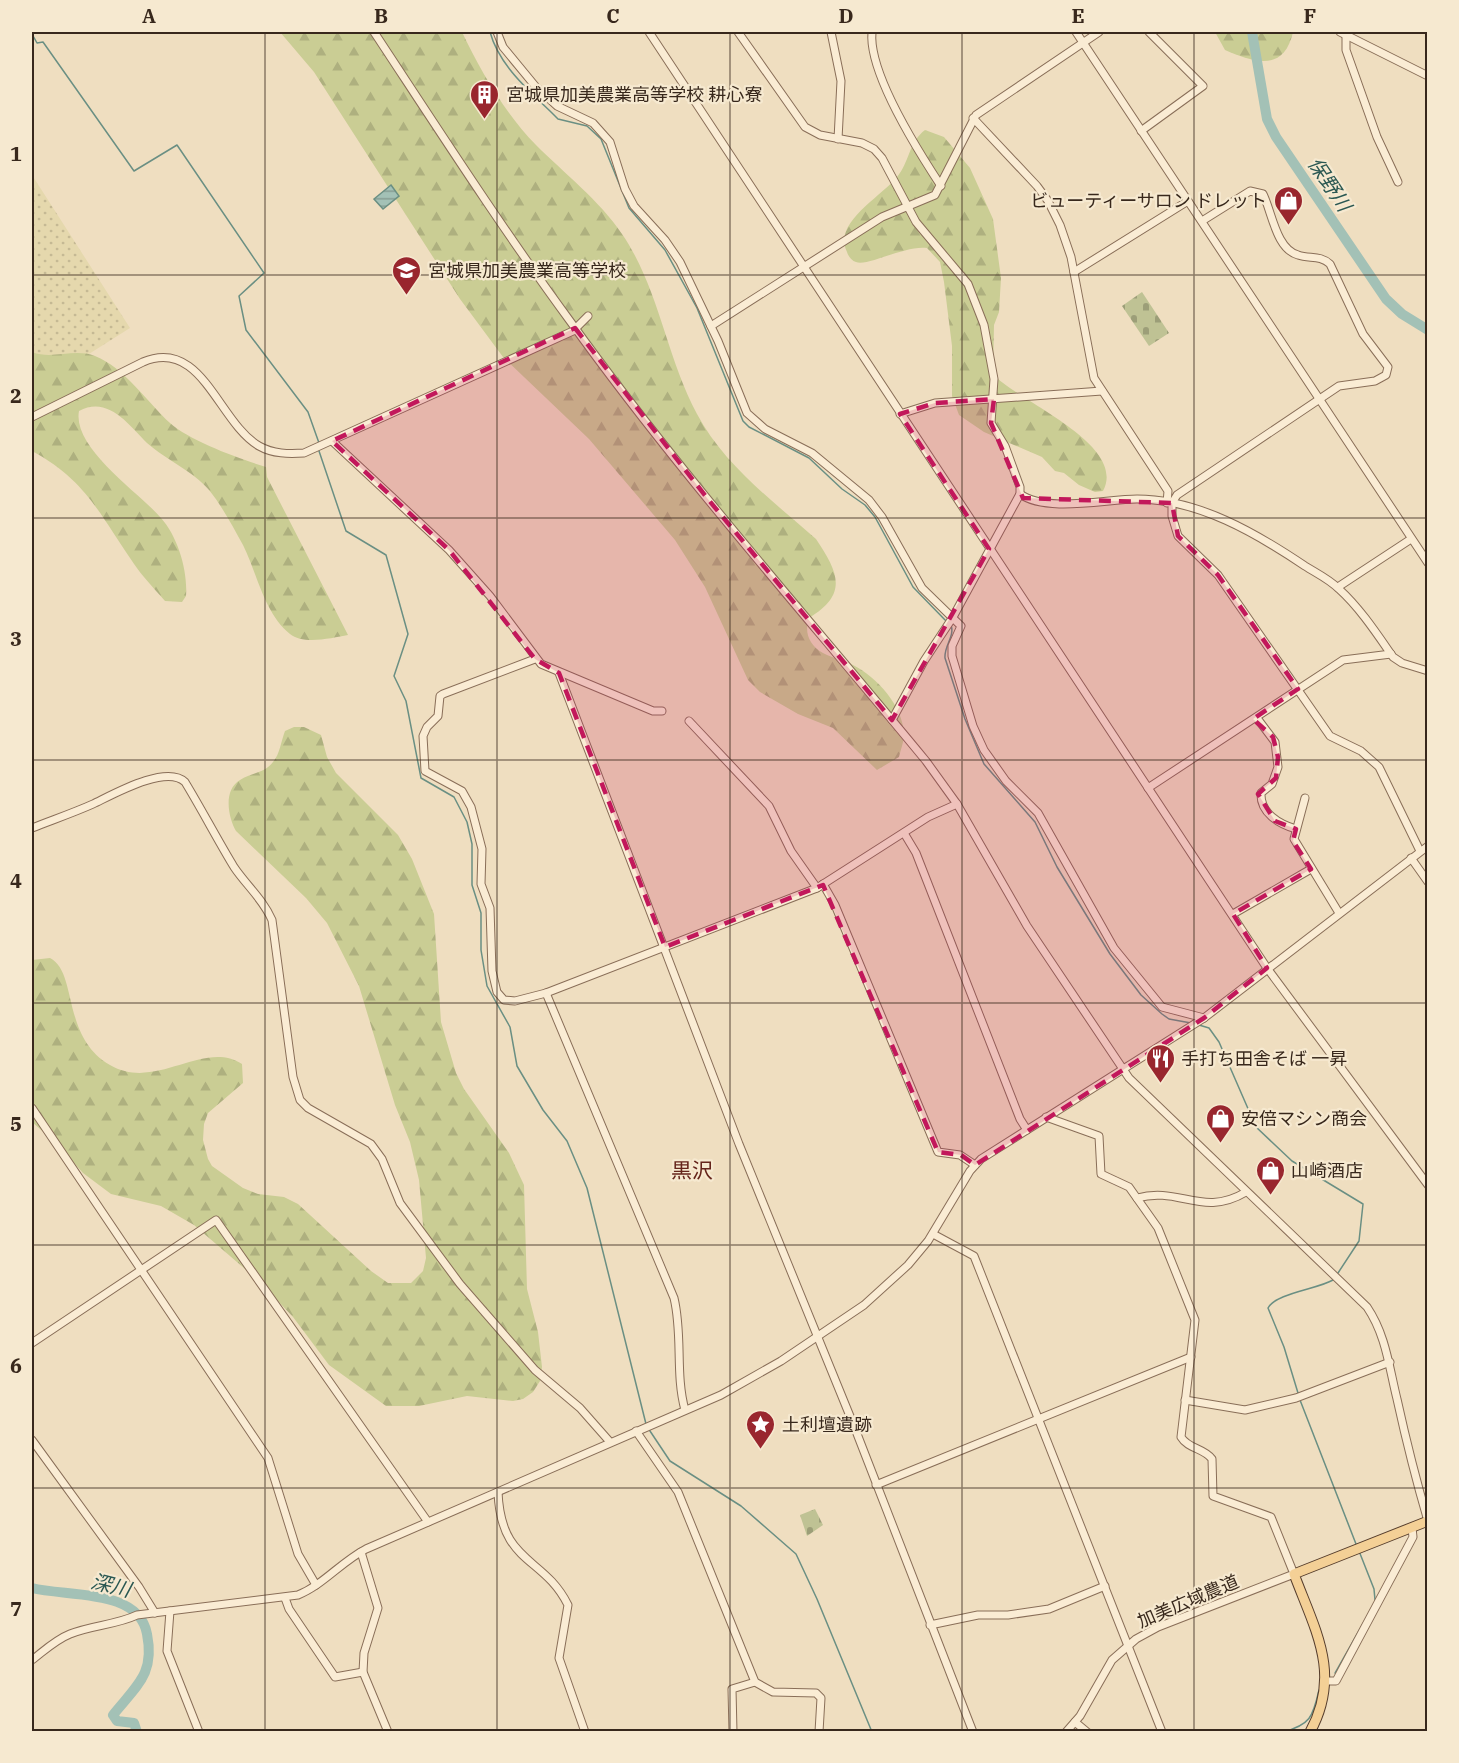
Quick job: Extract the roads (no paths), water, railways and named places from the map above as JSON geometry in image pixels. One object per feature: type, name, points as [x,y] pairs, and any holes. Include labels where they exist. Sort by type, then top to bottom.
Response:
[{"type":"main road","points":[[1310,1731],[1323,1706],[1326,1681],[1323,1653],[1294,1574],[1428,1521]]},
{"type":"street","points":[[374,32],[575,328],[707,498],[892,720],[957,804],[1022,918],[1124,1067],[1129,1078],[1246,1192],[1337,1275],[1372,1314],[1390,1362],[1416,1480],[1428,1521]]},
{"type":"street","points":[[497,32],[503,47],[536,87],[557,106],[594,123],[610,142],[630,199],[680,262],[711,326],[747,414],[765,429],[812,453],[870,500],[922,588],[950,621],[961,628],[952,646],[952,657],[973,726],[990,761],[1006,781],[1038,813],[1100,926],[1141,984],[1162,1007],[1201,1020]]},
{"type":"street","points":[[649,32],[1267,968],[1428,1185]]},
{"type":"street","points":[[738,32],[802,124],[815,133],[862,143],[878,153],[906,207],[929,240],[961,274],[973,292],[984,325],[994,379],[991,423],[1005,447],[1020,487],[1020,494],[892,720]]},
{"type":"street","points":[[831,32],[841,81],[838,139]]},
{"type":"street","points":[[872,32],[876,62],[896,110],[941,186]]},
{"type":"street","points":[[1076,32],[1428,563]]},
{"type":"street","points":[[711,326],[882,217],[932,198],[941,186],[973,118],[1099,32]]},
{"type":"street","points":[[1141,130],[1198,92],[1203,86],[1149,32]]},
{"type":"street","points":[[1343,34],[1428,76]]},
{"type":"street","points":[[1343,34],[1346,50],[1377,136],[1398,182]]},
{"type":"street","points":[[973,118],[1038,186],[1048,201],[1066,242],[1074,272],[1089,362],[1094,378],[1168,491],[1173,526],[1178,536],[1218,575],[1330,736],[1361,751],[1379,767],[1420,851]]},
{"type":"street","points":[[1170,503],[1177,495],[1339,386],[1375,381],[1388,371],[1363,334],[1330,264],[1322,258],[1296,255],[1287,249],[1264,197],[1258,192],[1250,192],[1202,221]]},
{"type":"street","points":[[1074,272],[1188,201]]},
{"type":"street","points":[[32,417],[143,362],[165,356],[184,363],[199,376],[237,425],[257,445],[276,452],[309,452],[575,328],[588,316]]},
{"type":"street","points":[[900,414],[935,403],[1101,391]]},
{"type":"street","points":[[332,441],[450,550],[490,596],[535,659],[559,673],[653,711],[662,711]]},
{"type":"street","points":[[1020,494],[1026,498],[1048,502],[1090,503],[1138,499],[1193,507],[1250,532],[1338,587],[1391,654],[1402,663],[1428,671]]},
{"type":"street","points":[[1338,587],[1411,539]]},
{"type":"street","points":[[1148,788],[1342,660],[1391,654]]},
{"type":"street","points":[[535,659],[440,696],[438,716],[424,730],[422,750],[425,771],[430,777],[462,791],[471,807],[482,849],[481,884],[490,908],[492,971],[497,992],[504,1000],[510,1001],[546,993],[820,886],[928,817],[957,804]]},
{"type":"street","points":[[559,673],[739,1144],[973,1731]]},
{"type":"street","points":[[1257,718],[1260,725],[1273,737],[1278,766],[1276,778],[1261,793],[1261,800],[1275,821],[1296,828]]},
{"type":"street","points":[[689,721],[769,806],[791,851],[835,904],[938,1152],[960,1155],[975,1165]]},
{"type":"street","points":[[32,828],[93,804],[112,792],[133,784],[169,777],[177,777],[185,782],[213,834],[236,870],[262,902],[272,920],[293,1077],[300,1100],[312,1111],[371,1144],[378,1151],[400,1203],[460,1284],[535,1370],[580,1408],[610,1443]]},
{"type":"street","points":[[1305,798],[1296,828],[1295,843],[1339,913]]},
{"type":"street","points":[[904,833],[916,853],[987,1038],[1020,1119],[1027,1130]]},
{"type":"street","points":[[32,1660],[56,1641],[72,1633],[118,1624],[137,1615],[285,1598],[305,1592],[346,1560],[361,1552],[740,1385],[817,1338],[878,1294],[921,1251],[975,1165],[1124,1067],[1201,1020],[1428,846]]},
{"type":"street","points":[[1411,858],[1428,882]]},
{"type":"street","points":[[1233,914],[1311,869]]},
{"type":"street","points":[[546,993],[672,1292],[678,1319],[681,1397],[685,1410]]},
{"type":"street","points":[[32,1108],[268,1458],[298,1554],[316,1585]]},
{"type":"street","points":[[1046,1118],[1100,1136],[1101,1174],[1126,1185],[1137,1198],[1169,1251],[1195,1320],[1181,1437],[1189,1445],[1204,1451],[1212,1459],[1213,1496],[1269,1514],[1294,1574]]},
{"type":"street","points":[[1137,1198],[1165,1196],[1213,1204],[1232,1200],[1246,1192]]},
{"type":"street","points":[[32,1343],[216,1220],[428,1522]]},
{"type":"street","points":[[933,1234],[974,1256],[1162,1731]]},
{"type":"street","points":[[876,1485],[1191,1357]]},
{"type":"street","points":[[1185,1400],[1245,1410],[1296,1398],[1390,1362]]},
{"type":"street","points":[[638,1430],[678,1492],[754,1682],[773,1692],[816,1693],[821,1698],[819,1731]]},
{"type":"street","points":[[32,1440],[139,1587],[152,1613]]},
{"type":"street","points":[[498,1492],[500,1510],[509,1541],[558,1590],[568,1605],[559,1658],[585,1731]]},
{"type":"street","points":[[1326,1681],[1336,1681],[1413,1537],[1412,1528]]},
{"type":"street","points":[[361,1552],[378,1608],[364,1653],[363,1672],[388,1731]]},
{"type":"street","name":"加美広域農道","points":[[1066,1731],[1075,1722],[1112,1660],[1128,1645],[1158,1627],[1294,1574]]},
{"type":"street","points":[[930,1625],[978,1615],[1008,1615],[1049,1610],[1105,1586]]},
{"type":"street","points":[[285,1598],[289,1609],[335,1677],[363,1672]]},
{"type":"street","points":[[170,1611],[167,1651],[199,1731]]},
{"type":"street","points":[[733,1731],[732,1689],[754,1682]]},
{"type":"street","points":[[1075,1722],[1087,1731]]},
{"type":"water","points":[[391,185],[399,196],[383,209],[374,199]]},
{"type":"waterway","points":[[490,32],[507,66],[558,119],[587,126],[601,139],[629,208],[665,250],[697,308],[743,421],[749,427],[809,458],[842,489],[865,505],[875,517],[913,587],[947,622]]},
{"type":"waterway","name":"保野川","points":[[1252,32],[1267,119],[1276,137],[1386,299],[1402,314],[1428,330]]},
{"type":"waterway","points":[[32,34],[37,43],[43,42],[134,171],[177,145],[264,273],[239,296],[246,330],[308,412],[319,443]]},
{"type":"waterway","points":[[319,451],[346,531],[386,555],[408,634],[394,676],[406,701],[421,778],[454,797],[467,822],[472,844],[472,885],[481,913],[481,950],[487,986],[510,1027],[517,1066],[543,1110],[567,1141],[587,1188],[646,1424]]},
{"type":"waterway","points":[[951,625],[952,633],[945,658],[965,719],[984,764],[1035,822],[1057,867],[1110,954],[1141,995],[1169,1019],[1191,1023]]},
{"type":"waterway","points":[[1199,1025],[1209,1028],[1219,1042],[1256,1127],[1292,1161],[1363,1204],[1359,1241],[1338,1273]]},
{"type":"waterway","points":[[1298,1393],[1284,1347],[1268,1308],[1272,1303],[1288,1295],[1333,1280]]},
{"type":"waterway","points":[[1300,1400],[1356,1544]]},
{"type":"waterway","points":[[648,1428],[670,1461],[741,1506],[796,1554],[872,1732]]},
{"type":"waterway","points":[[1359,1551],[1374,1589],[1375,1600]]},
{"type":"waterway","name":"深川","points":[[32,1588],[100,1597],[131,1609],[141,1619],[149,1648],[146,1669],[136,1687],[113,1715],[117,1721],[134,1723],[137,1732]]},
{"type":"waterway","points":[[1335,1673],[1369,1613]]},
{"type":"waterway","points":[[1283,1732],[1305,1723],[1315,1707],[1319,1690]]},
{"type":"place","name":"宮城県加美農業高等学校 耕心寮","points":[[485,120]]},
{"type":"place","name":"ビューティーサロン ドレット","points":[[1288,226]]},
{"type":"place","name":"宮城県加美農業高等学校","points":[[407,296]]},
{"type":"place","name":"手打ち田舎そば 一昇","points":[[1160,1084]]},
{"type":"place","name":"安倍マシン商会","points":[[1220,1144]]},
{"type":"place","name":"山崎酒店","points":[[1270,1196]]},
{"type":"place","name":"土利壇遺跡","points":[[761,1450]]},
{"type":"district","name":"黒沢","points":[[692,1170]]}]
